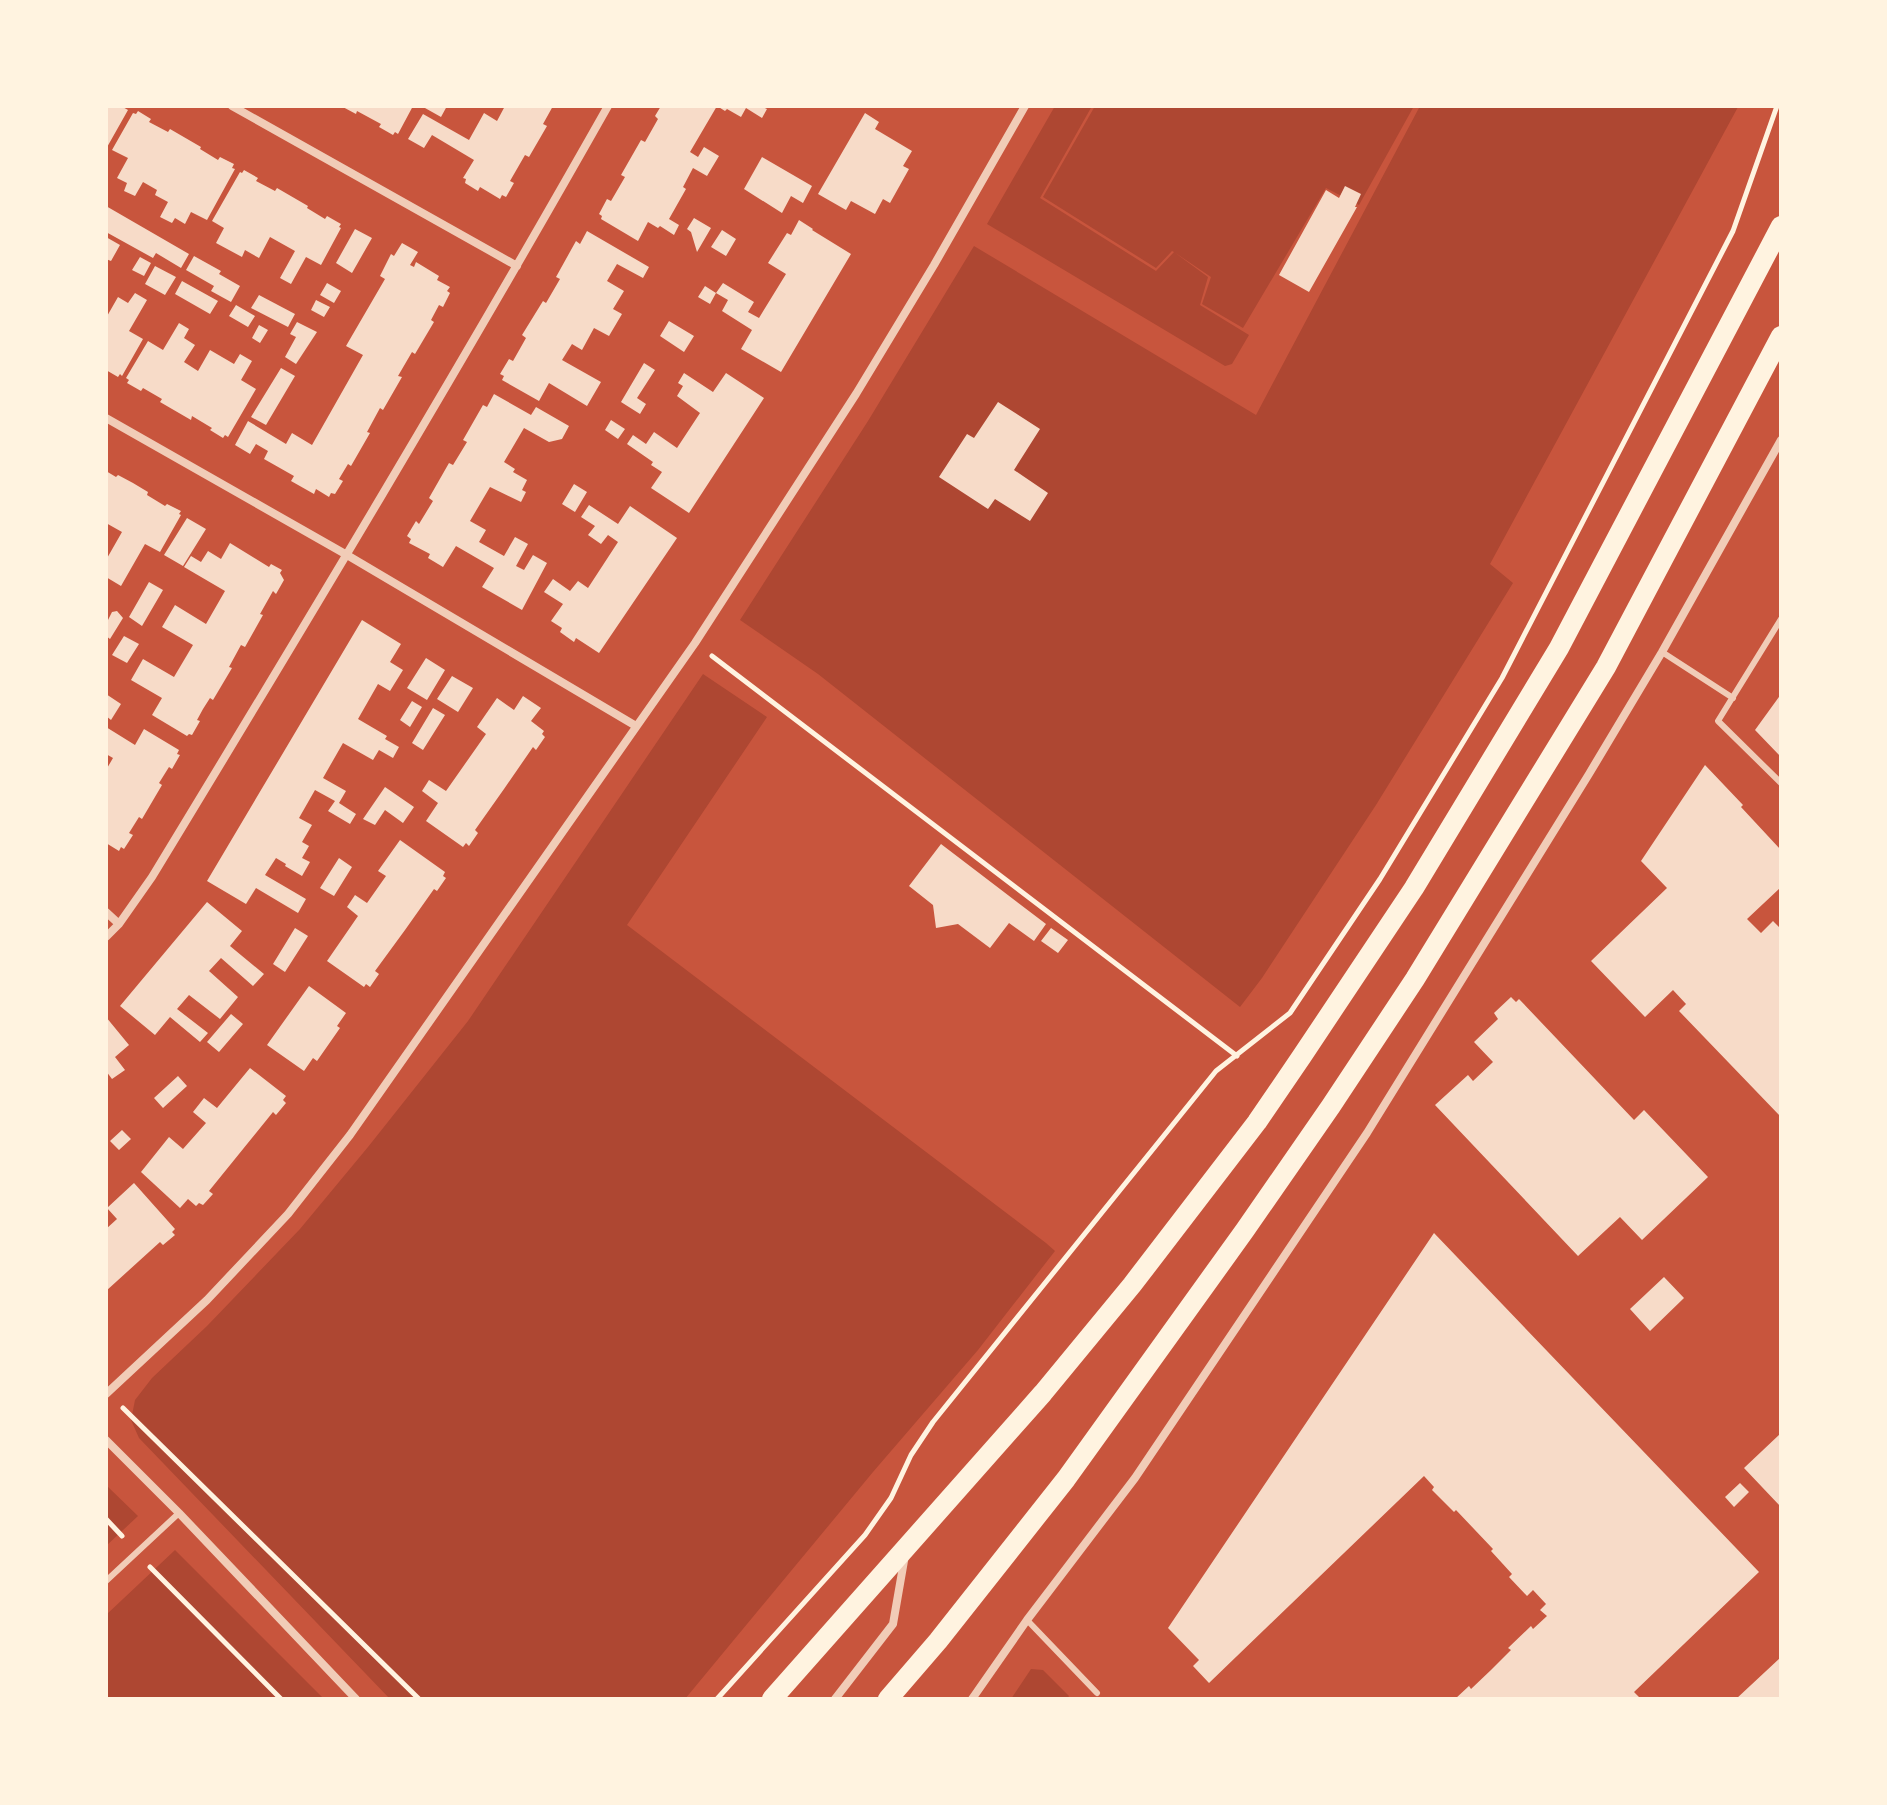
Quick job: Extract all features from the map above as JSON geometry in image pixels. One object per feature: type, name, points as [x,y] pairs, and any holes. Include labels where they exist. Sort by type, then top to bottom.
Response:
[{"type":"main road","points":[[772,1699],[1043,1393],[1132,1285],[1257,1122],[1422,874],[1559,648],[1781,226]]},
{"type":"main road","points":[[888,1699],[1066,1479],[1331,1106],[1406,992],[1606,667],[1779,348]]},
{"type":"street","points":[[232,106],[517,266]]},
{"type":"street","points":[[106,937],[119,924],[152,877],[347,555],[608,106]]},
{"type":"street","points":[[106,1393],[207,1300],[288,1214],[350,1135],[695,643],[856,394],[1025,106]]},
{"type":"street","points":[[106,418],[347,555],[636,726]]},
{"type":"street","points":[[972,1699],[1027,1620],[1135,1478],[1367,1133],[1662,652],[1781,440]]},
{"type":"street","points":[[106,912],[119,924]]},
{"type":"street","points":[[106,1440],[356,1699]]},
{"type":"street","points":[[835,1699],[893,1624],[907,1547]]},
{"type":"lane","points":[[1781,619],[1718,721],[1781,783]]},
{"type":"lane","points":[[1662,652],[1733,698]]},
{"type":"lane","points":[[106,1581],[179,1513]]},
{"type":"lane","points":[[1027,1620],[1097,1693]]},
{"type":"path","points":[[717,1699],[865,1535],[891,1498],[911,1455],[933,1422],[1216,1071],[1290,1013],[1380,879],[1502,678],[1733,231],[1778,108]]},
{"type":"path","points":[[695,643],[1237,1056]]},
{"type":"path","points":[[106,1393],[419,1699]]},
{"type":"path","points":[[106,1519],[281,1699]]},
{"type":"shaded area","points":[[1055,106],[1092,106],[1040,198],[1156,271],[1174,252],[1208,277],[1200,305],[1249,335],[1232,364],[1225,366],[987,224]]},
{"type":"shaded area","points":[[1095,106],[1414,106],[1359,205],[1326,188],[1243,328],[1202,304],[1211,277],[1172,251],[1156,268],[1043,197]]},
{"type":"shaded area","points":[[1420,106],[1738,107],[1490,564],[1513,583],[1376,805],[1240,1007],[818,674],[740,620],[868,421],[974,246],[1256,415]]},
{"type":"shaded area","points":[[703,674],[767,717],[627,925],[1055,1251],[978,1350],[685,1699],[390,1699],[139,1438],[131,1420],[135,1400],[152,1378],[300,1229],[468,1021]]},
{"type":"shaded area","points":[[106,1485],[138,1516],[106,1546]]},
{"type":"shaded area","points":[[175,1550],[324,1699],[106,1699],[106,1615]]},
{"type":"shaded area","points":[[1031,1669],[1043,1670],[1069,1696],[1067,1699],[1011,1699]]},
{"type":"building","points":[[106,106],[121,106],[128,110],[106,149]]},
{"type":"building","points":[[341,106],[413,106],[398,134],[395,132],[393,135],[379,127],[381,124]]},
{"type":"building","points":[[447,106],[441,117],[425,108]]},
{"type":"building","points":[[505,106],[553,106],[543,124],[547,126],[529,157],[525,155],[510,181],[514,183],[506,197],[502,195],[500,199],[480,187],[478,191],[465,183],[466,179],[463,178],[474,160],[432,135],[424,148],[408,139],[423,114],[469,140],[484,113],[497,121]]},
{"type":"building","points":[[661,106],[717,106],[690,152],[698,157],[704,147],[719,156],[707,176],[693,168],[683,187],[686,189],[669,219],[679,225],[674,235],[648,222],[638,241],[601,219],[599,214],[625,177],[621,175],[641,140],[645,142],[658,119],[655,116]]},
{"type":"building","points":[[717,106],[760,106],[767,109],[762,118],[746,108],[741,117]]},
{"type":"building","points":[[138,111],[151,119],[149,122],[168,132],[170,129],[218,160],[220,157],[234,164],[232,168],[235,169],[207,220],[191,212],[185,224],[175,218],[172,223],[160,217],[168,202],[155,195],[157,190],[143,182],[135,196],[124,191],[127,183],[117,178],[128,158],[112,150],[133,113]]},
{"type":"building","points":[[865,113],[879,122],[875,129],[912,151],[903,166],[909,169],[890,203],[883,199],[875,214],[851,201],[846,210],[818,194]]},
{"type":"building","points":[[762,157],[812,186],[803,203],[791,196],[782,213],[744,189]]},
{"type":"building","points":[[244,170],[258,178],[256,181],[275,191],[277,188],[325,219],[327,216],[341,224],[321,265],[306,257],[291,284],[280,278],[295,251],[270,237],[259,258],[245,250],[242,257],[216,243],[224,228],[212,221]]},
{"type":"building","points":[[1345,186],[1361,194],[1357,207],[1309,292],[1279,275],[1326,190],[1339,198]]},
{"type":"building","points":[[106,206],[189,254],[181,268],[156,253],[153,258],[106,232]]},
{"type":"building","points":[[694,218],[711,228],[697,252],[691,232],[687,229]]},
{"type":"building","points":[[799,220],[851,254],[781,372],[741,349],[752,330],[722,311],[728,300],[716,293],[723,283],[754,302],[748,312],[759,318],[786,274],[768,263]]},
{"type":"building","points":[[355,229],[372,238],[352,273],[336,263]]},
{"type":"building","points":[[722,230],[736,239],[726,256],[711,247]]},
{"type":"building","points":[[587,231],[649,267],[643,278],[617,264],[607,281],[624,291],[613,309],[622,314],[609,336],[594,328],[582,350],[572,344],[562,360],[601,382],[587,406],[549,383],[539,401],[502,380],[504,376],[500,374],[509,359],[513,361],[526,338],[522,335],[560,279],[556,277],[576,241],[580,244]]},
{"type":"building","points":[[106,237],[120,245],[111,261],[106,259]]},
{"type":"building","points":[[402,243],[418,252],[410,265],[414,267],[416,262],[439,276],[437,280],[450,287],[447,291],[450,293],[443,307],[439,305],[431,320],[434,322],[398,376],[402,377],[383,410],[380,408],[351,466],[348,464],[339,479],[343,481],[335,494],[331,493],[329,497],[316,489],[314,494],[291,481],[294,476],[264,459],[268,451],[256,444],[250,454],[235,445],[248,421],[286,444],[292,433],[312,445],[363,355],[346,346],[385,279],[380,276],[391,254],[394,256]]},
{"type":"building","points":[[194,256],[240,286],[231,302],[211,291],[214,286],[186,270]]},
{"type":"building","points":[[140,257],[151,263],[144,276],[132,270]]},
{"type":"building","points":[[155,266],[176,277],[165,295],[145,284]]},
{"type":"building","points":[[182,281],[218,301],[210,314],[175,294]]},
{"type":"building","points":[[327,283],[341,291],[334,303],[320,295]]},
{"type":"building","points":[[705,286],[716,293],[710,304],[698,297]]},
{"type":"building","points":[[135,293],[147,300],[129,331],[143,339],[122,376],[120,374],[118,377],[106,370],[106,318],[118,297],[128,303]]},
{"type":"building","points":[[259,295],[295,314],[288,327],[251,308]]},
{"type":"building","points":[[316,300],[330,307],[324,317],[311,310]]},
{"type":"building","points":[[236,305],[255,316],[248,327],[229,316]]},
{"type":"building","points":[[669,321],[694,336],[684,352],[660,336]]},
{"type":"building","points":[[297,322],[317,332],[296,364],[285,357],[296,337],[290,334]]},
{"type":"building","points":[[179,323],[189,329],[184,338],[195,345],[184,362],[198,371],[210,350],[234,364],[240,354],[252,361],[241,380],[256,389],[228,437],[225,435],[223,438],[192,416],[191,420],[143,388],[141,391],[127,383],[129,380],[126,378],[148,341],[163,350]]},
{"type":"building","points":[[259,325],[268,330],[260,343],[252,338]]},
{"type":"building","points":[[644,363],[655,370],[637,398],[646,404],[640,414],[621,402]]},
{"type":"building","points":[[281,368],[295,376],[266,425],[251,417]]},
{"type":"building","points":[[684,373],[713,392],[726,373],[764,398],[689,513],[651,488],[662,472],[627,444],[633,435],[646,444],[654,432],[677,448],[700,413],[677,396],[683,386],[678,383]]},
{"type":"building","points":[[494,394],[531,415],[536,407],[569,426],[562,439],[549,442],[524,428],[504,462],[527,480],[521,502],[490,487],[470,521],[486,530],[479,542],[504,556],[515,537],[528,544],[516,566],[524,570],[533,555],[547,563],[522,610],[482,587],[494,568],[456,546],[443,567],[428,558],[430,554],[409,543],[411,539],[407,536],[416,521],[419,524],[433,501],[429,498],[449,463],[453,465],[483,405],[487,407]]},
{"type":"building","points":[[998,402],[1040,429],[1014,470],[1048,493],[1030,521],[995,499],[988,509],[939,477],[967,434],[974,438]]},
{"type":"building","points":[[611,420],[625,429],[618,439],[605,430]]},
{"type":"building","points":[[106,471],[133,483],[165,506],[167,504],[181,511],[160,552],[145,544],[121,586],[106,577],[106,560],[122,532],[106,523]]},
{"type":"building","points":[[574,484],[587,492],[575,512],[562,504]]},
{"type":"building","points":[[589,505],[618,524],[630,506],[677,538],[599,653],[560,632],[562,628],[551,621],[563,604],[544,592],[553,579],[570,591],[578,581],[588,588],[618,542],[608,535],[601,544],[588,535],[595,526],[581,517]]},
{"type":"building","points":[[187,518],[206,529],[183,566],[164,555]]},
{"type":"building","points":[[230,543],[269,567],[271,564],[282,570],[280,573],[284,580],[276,594],[273,591],[245,647],[241,645],[229,667],[232,668],[213,700],[210,698],[203,709],[192,735],[187,736],[152,715],[162,698],[131,680],[143,659],[174,677],[193,645],[162,627],[175,605],[206,624],[225,591],[184,567],[191,556],[201,562],[208,551],[221,559]]},
{"type":"building","points":[[149,582],[163,590],[142,626],[129,617]]},
{"type":"building","points":[[117,611],[123,618],[110,639],[106,636],[106,619]]},
{"type":"building","points":[[362,620],[401,644],[390,662],[403,670],[390,691],[378,684],[358,719],[399,747],[393,758],[379,750],[373,760],[343,743],[323,778],[346,791],[339,803],[356,814],[350,824],[328,811],[335,801],[315,790],[299,818],[312,825],[302,842],[309,846],[302,858],[310,862],[302,876],[276,858],[265,875],[306,899],[298,913],[256,888],[246,904],[207,881]]},
{"type":"building","points":[[124,636],[139,644],[127,663],[112,655]]},
{"type":"building","points":[[426,658],[445,670],[427,700],[407,688]]},
{"type":"building","points":[[452,676],[473,688],[458,712],[437,699]]},
{"type":"building","points":[[106,694],[121,704],[111,720],[106,716]]},
{"type":"building","points":[[1781,694],[1781,757],[1755,730]]},
{"type":"building","points":[[523,696],[541,708],[531,721],[544,731],[542,734],[545,737],[536,750],[533,747],[475,830],[478,833],[469,846],[466,843],[463,847],[426,821],[438,803],[422,791],[429,780],[446,791],[486,734],[477,727],[497,698],[514,710]]},
{"type":"building","points":[[412,701],[422,707],[410,727],[400,720]]},
{"type":"building","points":[[433,708],[445,715],[423,750],[412,743]]},
{"type":"building","points":[[106,727],[135,745],[144,729],[179,750],[177,754],[180,755],[159,783],[162,785],[142,819],[139,817],[129,833],[133,835],[124,849],[121,847],[119,851],[106,843],[106,770],[113,758],[106,754]]},
{"type":"building","points":[[1705,765],[1781,850],[1781,887],[1747,919],[1761,933],[1773,921],[1781,929],[1781,1117],[1679,1011],[1686,1004],[1673,990],[1645,1017],[1591,961],[1667,888],[1641,861]]},
{"type":"building","points":[[385,787],[414,807],[403,823],[385,810],[375,825],[363,819]]},
{"type":"building","points":[[400,840],[445,872],[443,876],[446,878],[437,891],[434,889],[375,971],[379,974],[370,987],[366,984],[364,987],[327,961],[358,916],[347,907],[355,895],[367,903],[386,876],[378,871]]},
{"type":"building","points":[[941,844],[1046,924],[1034,941],[1009,923],[990,948],[958,924],[936,928],[933,905],[909,886]]},
{"type":"building","points":[[339,858],[352,867],[334,896],[320,888]]},
{"type":"building","points":[[207,902],[242,931],[230,946],[264,974],[253,986],[221,958],[209,971],[238,997],[220,1019],[189,995],[177,1009],[208,1033],[200,1042],[170,1017],[155,1035],[120,1006]]},
{"type":"building","points":[[295,928],[308,936],[285,972],[273,964]]},
{"type":"building","points":[[1051,928],[1068,940],[1058,953],[1041,941]]},
{"type":"building","points":[[309,986],[346,1013],[337,1026],[340,1028],[317,1061],[313,1058],[304,1071],[267,1045]]},
{"type":"building","points":[[1511,997],[1516,1002],[1519,999],[1634,1120],[1644,1110],[1708,1177],[1642,1240],[1620,1217],[1578,1256],[1435,1105],[1468,1075],[1473,1081],[1493,1062],[1474,1042],[1498,1019],[1494,1013]]},
{"type":"building","points":[[231,1014],[243,1024],[219,1052],[207,1042]]},
{"type":"building","points":[[106,1017],[129,1045],[115,1057],[125,1070],[112,1079],[106,1071]]},
{"type":"building","points":[[250,1068],[286,1096],[283,1100],[286,1103],[276,1115],[273,1112],[209,1191],[213,1194],[203,1205],[199,1203],[196,1206],[188,1199],[180,1208],[141,1172],[169,1137],[183,1149],[206,1123],[193,1112],[204,1098],[217,1108]]},
{"type":"building","points":[[178,1076],[187,1086],[163,1108],[154,1098]]},
{"type":"building","points":[[122,1130],[131,1139],[119,1150],[110,1141]]},
{"type":"building","points":[[134,1183],[175,1229],[172,1232],[175,1235],[163,1245],[160,1242],[106,1291],[106,1229],[117,1219],[107,1208]]},
{"type":"building","points":[[1434,1233],[1759,1572],[1634,1692],[1641,1699],[1455,1699],[1491,1670],[1531,1626],[1533,1629],[1547,1616],[1540,1610],[1546,1604],[1533,1590],[1527,1596],[1509,1577],[1512,1574],[1491,1551],[1493,1549],[1432,1490],[1434,1487],[1424,1476],[1209,1683],[1193,1666],[1199,1660],[1168,1628]]},
{"type":"building","points":[[1664,1277],[1684,1298],[1650,1331],[1630,1309]]},
{"type":"building","points":[[1781,1433],[1781,1507],[1744,1468]]},
{"type":"building","points":[[1740,1483],[1749,1492],[1734,1507],[1725,1497]]},
{"type":"building","points":[[1781,1657],[1781,1699],[1736,1699]]}]
